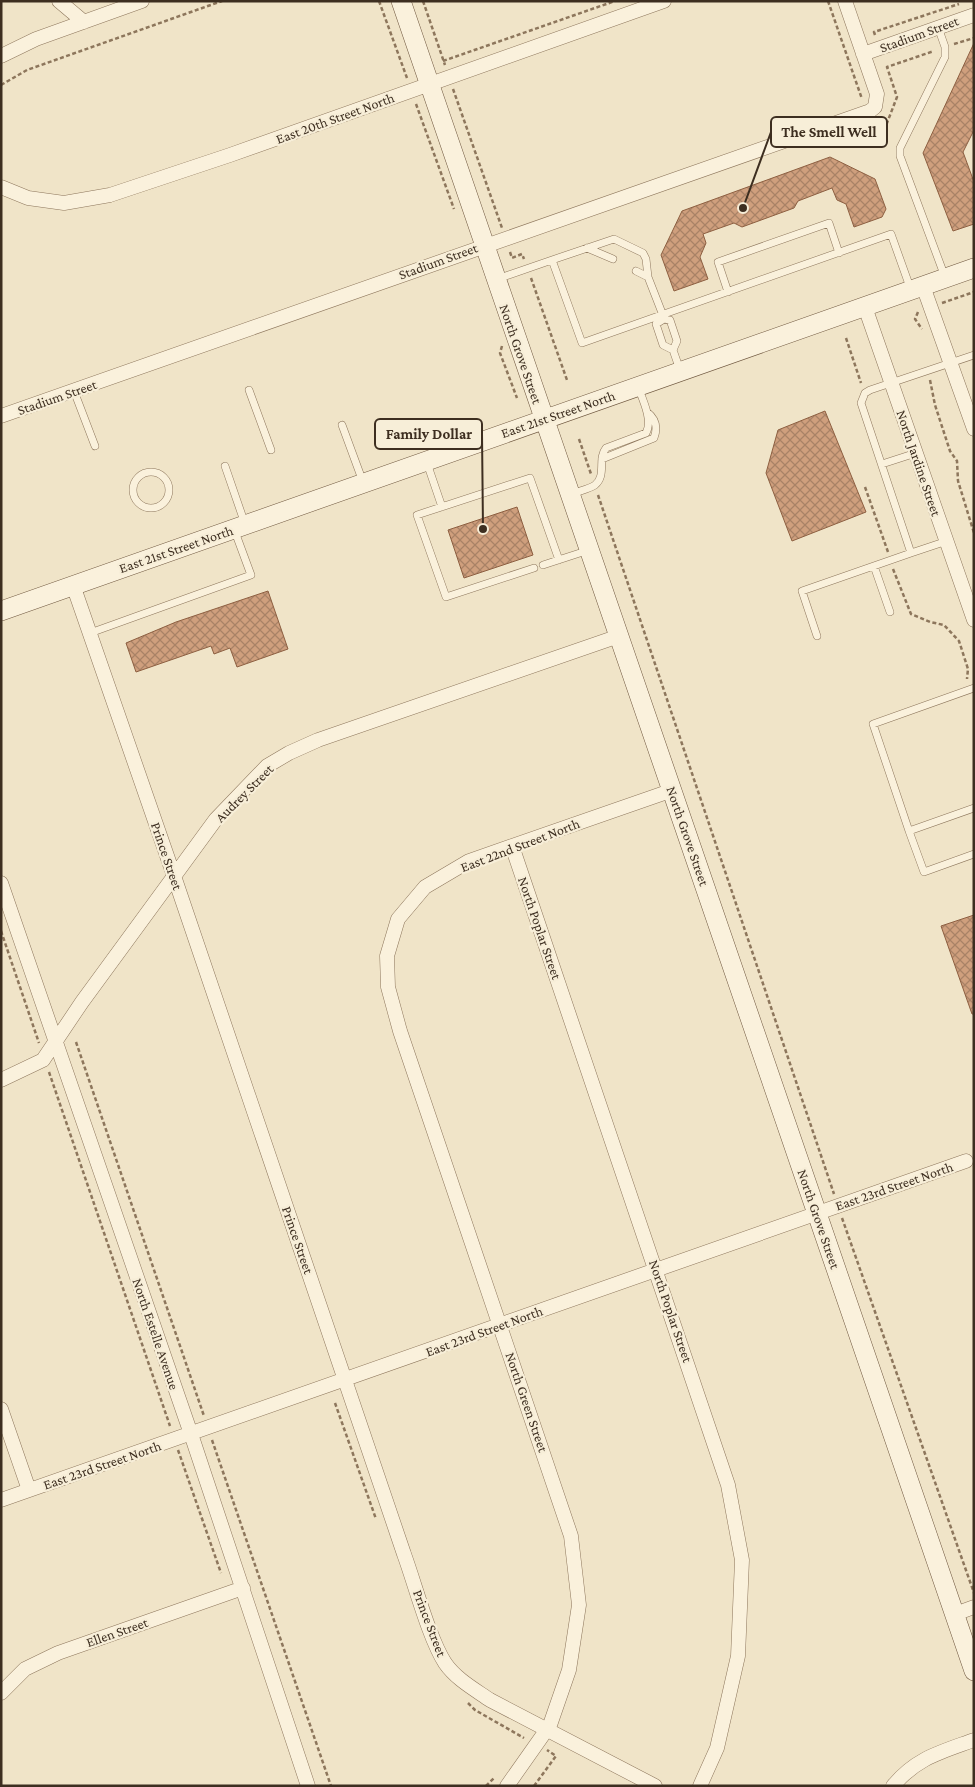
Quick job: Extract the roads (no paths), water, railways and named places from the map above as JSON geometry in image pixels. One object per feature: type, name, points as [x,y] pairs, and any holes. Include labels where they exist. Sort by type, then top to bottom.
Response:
[{"type":"street","points":[[59,1],[84,22]]},
{"type":"street","points":[[1,56],[36,39],[142,1]]},
{"type":"street","name":"North Grove Street","points":[[401,1],[974,1671]]},
{"type":"street","name":"East 20th Street North","points":[[1,187],[28,198],[64,202],[110,195],[664,1]]},
{"type":"street","points":[[845,1],[863,54]]},
{"type":"street","name":"Stadium Street","points":[[1,416],[870,111],[869,105],[877,94],[863,54],[974,15]]},
{"type":"street","name":"East 21st Street North","points":[[1,611],[974,268]]},
{"type":"street","points":[[917,288],[931,307],[974,429]]},
{"type":"street","name":"North Jardine Street","points":[[865,307],[974,620]]},
{"type":"street","name":"Prince Street","points":[[73,585],[414,1581],[445,1662],[464,1683],[490,1700],[654,1786]]},
{"type":"street","name":"Audrey Street","points":[[1,1080],[44,1058],[216,819],[267,766],[289,753],[372,720],[619,636]]},
{"type":"street","name":"East 22nd Street North","points":[[393,935],[398,919],[425,887],[469,861],[673,790]]},
{"type":"street","name":"North Poplar Street","points":[[512,846],[728,1484],[742,1560],[738,1656],[717,1748],[700,1786]]},
{"type":"street","name":"North Estelle Avenue","points":[[1,883],[191,1434],[308,1786]]},
{"type":"street","name":"North Green Street","points":[[393,935],[387,956],[388,987],[400,1031],[501,1324],[570,1536],[579,1605],[569,1670],[547,1729],[508,1786]]},
{"type":"street","name":"East 23rd Street North","points":[[1,1500],[966,1161]]},
{"type":"street","points":[[1,1409],[29,1490]]},
{"type":"street","name":"Ellen Street","points":[[1,1693],[24,1669],[58,1653],[243,1588]]},
{"type":"street","points":[[955,1614],[974,1607]]},
{"type":"street","points":[[893,1786],[906,1770],[928,1756],[974,1740]]},
{"type":"lane","points":[[938,27],[945,47],[945,57],[900,148],[900,156],[945,278]]},
{"type":"lane","points":[[728,292],[718,262],[829,223],[839,253]]},
{"type":"lane","points":[[552,260],[582,343],[663,317],[892,234],[917,288]]},
{"type":"lane","points":[[496,279],[614,239],[636,248],[643,252],[648,277],[663,317],[670,320],[677,341],[673,350],[680,371]]},
{"type":"lane","points":[[587,248],[613,259]]},
{"type":"lane","points":[[636,271],[648,277]]},
{"type":"lane","points":[[663,317],[656,324],[664,345],[673,350]]},
{"type":"lane","points":[[911,553],[861,403],[865,393],[974,355]]},
{"type":"lane","points":[[570,495],[594,485],[601,476],[602,458],[606,448],[646,433],[649,428],[638,387]]},
{"type":"lane","points":[[249,390],[271,450]]},
{"type":"lane","points":[[74,391],[95,446]]},
{"type":"lane","points":[[342,425],[363,483]]},
{"type":"lane","points":[[882,464],[916,453]]},
{"type":"lane","points":[[426,460],[442,507]]},
{"type":"lane","points":[[90,633],[251,575],[225,466]]},
{"type":"lane","points":[[149,471],[155,472],[166,478],[170,490],[166,501],[156,508],[150,508],[139,504],[135,499],[133,488],[138,477],[149,471]]},
{"type":"lane","points":[[534,568],[446,597],[417,515],[530,478],[559,560]]},
{"type":"lane","points":[[817,636],[802,591],[946,541]]},
{"type":"lane","points":[[543,565],[589,550]]},
{"type":"lane","points":[[874,566],[890,612]]},
{"type":"lane","points":[[973,689],[873,724],[924,872],[974,854]]},
{"type":"lane","points":[[909,830],[974,808]]},
{"type":"place","name":"The Smell Well","points":[[743,208]]},
{"type":"place","name":"Family Dollar","points":[[483,529]]}]
